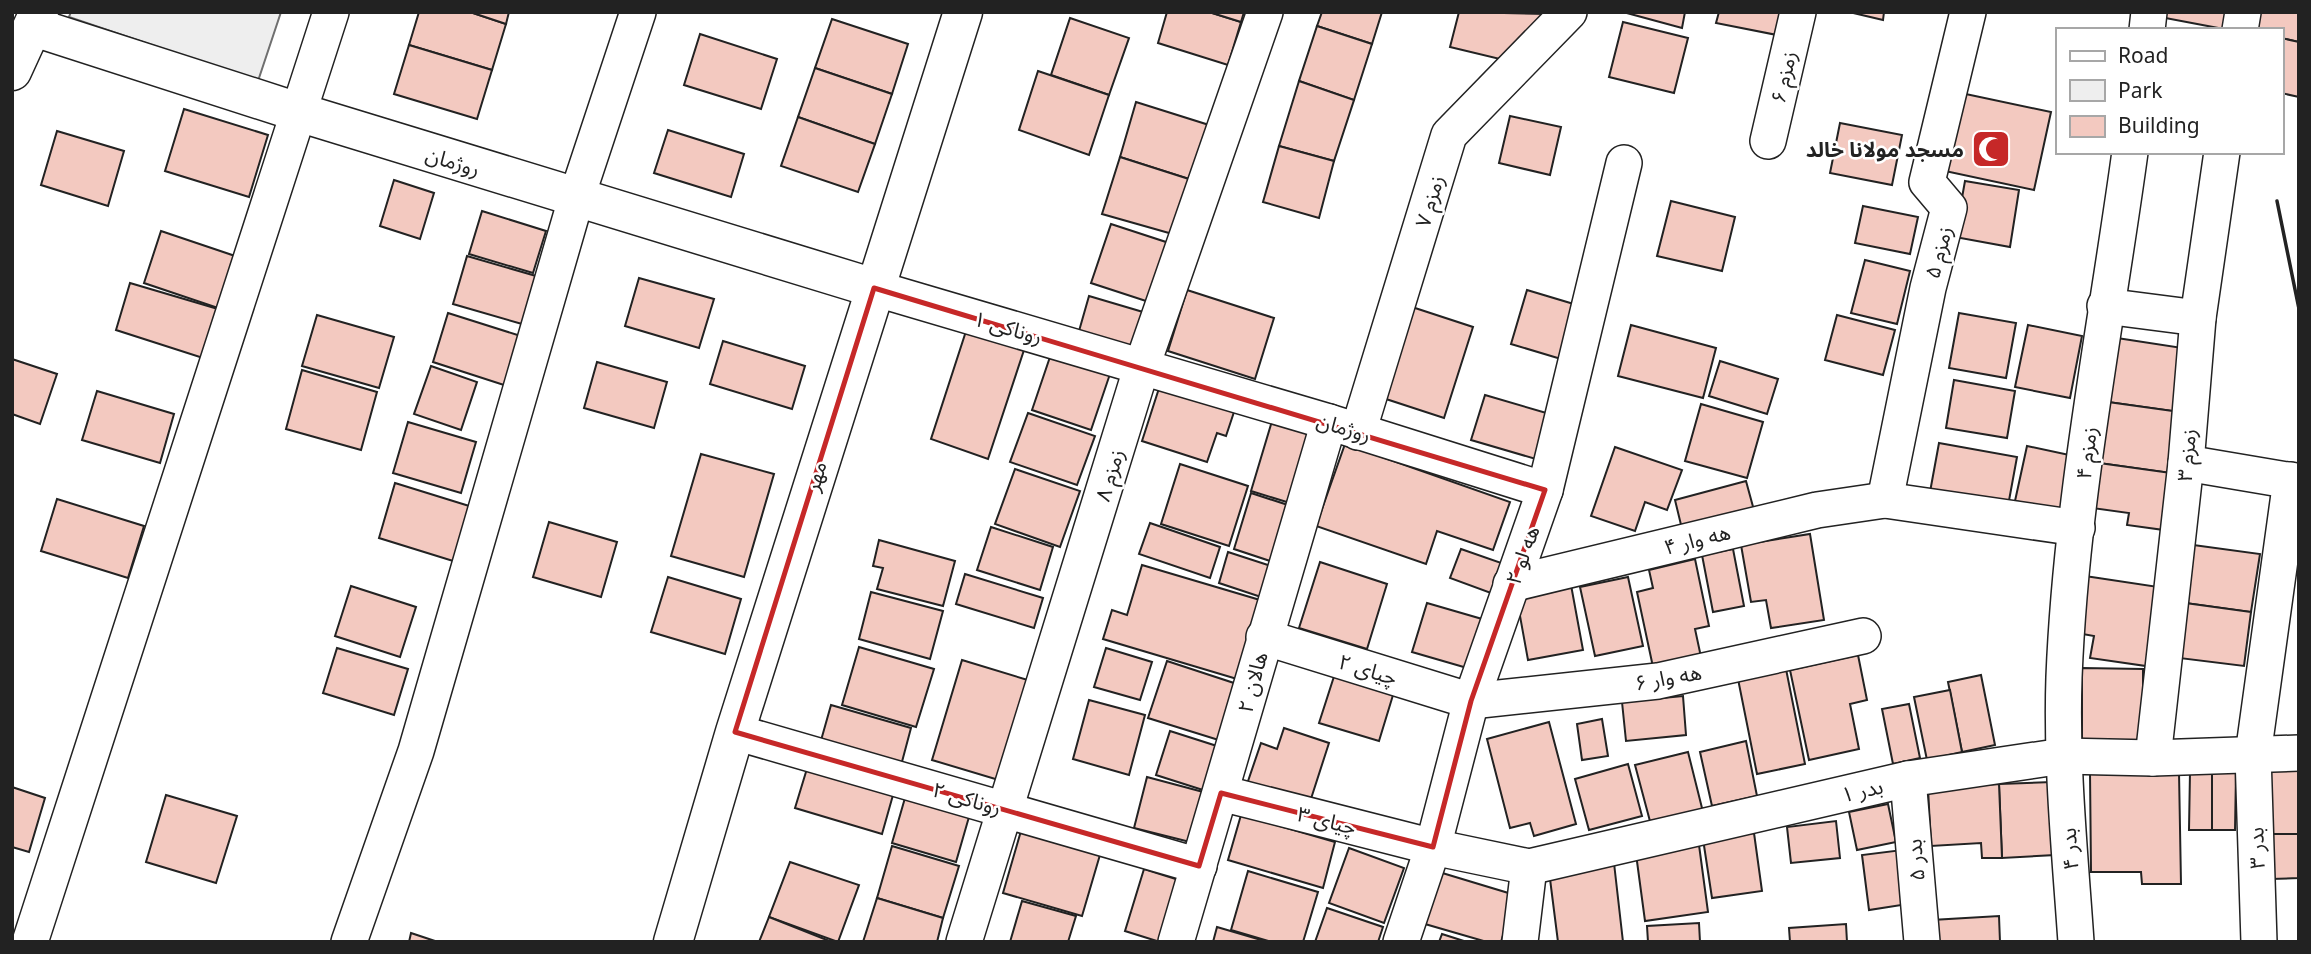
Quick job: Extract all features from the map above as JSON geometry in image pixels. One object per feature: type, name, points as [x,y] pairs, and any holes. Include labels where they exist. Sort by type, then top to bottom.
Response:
[{"type":"street","points":[[30,942],[331,12]]},
{"type":"street","points":[[349,942],[416,751],[576,199],[638,12]]},
{"type":"street","name":"مهر","points":[[673,942],[735,732],[963,12]]},
{"type":"street","name":"زمزم ۸","points":[[964,942],[1142,366],[1265,12]]},
{"type":"street","name":"زمزم ۷","points":[[1343,427],[1449,135],[1569,12]]},
{"type":"street","name":"زمزم ۶","points":[[1768,141],[1798,12]]},
{"type":"street","name":"زمزم ۵","points":[[1885,500],[1928,288],[1949,208],[1927,182],[1968,12]]},
{"type":"street","name":"روژمان","points":[[23,45],[298,113],[874,288]]},
{"type":"street","name":"زمزم ۴","points":[[2063,756],[2064,676],[2077,528],[2105,306],[2130,154]]},
{"type":"street","name":"زمزم ۳","points":[[2153,758],[2186,463],[2198,318],[2222,154]]},
{"type":"street","name":"هه لو ۲","points":[[1401,942],[1433,847],[1471,701],[1545,490],[1624,163]]},
{"type":"street","name":"روناکی ۱","points":[[874,288],[1142,366]]},
{"type":"street","points":[[2105,306],[2198,318]]},
{"type":"street","name":"روژمان","points":[[1142,366],[1545,490]]},
{"type":"street","name":"هالان ۲","points":[[1177,942],[1264,637],[1343,427]]},
{"type":"street","points":[[2186,463],[2295,481]]},
{"type":"street","name":"بدر ۳","points":[[2259,942],[2253,755],[2295,481]]},
{"type":"street","name":"هه وار ۴","points":[[1511,584],[1816,510],[1885,500],[2077,528]]},
{"type":"street","name":"هه وار ۶","points":[[1471,701],[1658,681],[1863,636]]},
{"type":"street","name":"چیای ۲","points":[[1264,637],[1471,701]]},
{"type":"street","name":"روناکی ۲","points":[[735,732],[1199,866]]},
{"type":"street","name":"بدر ۱","points":[[1433,847],[1529,867],[1908,779],[2063,756],[2153,758],[2299,753]]},
{"type":"street","name":"بدر ۴","points":[[2063,756],[2076,942]]},
{"type":"street","name":"بدر ۵","points":[[1908,779],[1922,942]]},
{"type":"street","name":"چیای ۳","points":[[1221,793],[1433,847]]},
{"type":"street","points":[[1520,942],[1529,867]]},
{"type":"highlighted area","points":[[874,288],[1545,490],[1471,701],[1433,847],[1221,793],[1199,866],[735,732]]},
{"type":"green space","points":[[71,12],[281,12],[258,81],[69,17]]},
{"type":"building","points":[[419,12],[470,12],[506,24],[492,70],[409,45]]},
{"type":"building","points":[[470,12],[509,12],[506,24]]},
{"type":"building","points":[[1167,12],[1209,12],[1241,22],[1228,65],[1158,43]]},
{"type":"building","points":[[1209,12],[1244,12],[1241,22]]},
{"type":"building","points":[[1322,12],[1382,12],[1372,44],[1317,26]]},
{"type":"building","points":[[1459,12],[1547,14],[1533,67],[1450,47]]},
{"type":"building","points":[[1623,12],[1685,12],[1682,28]]},
{"type":"building","points":[[1719,12],[1792,12],[1787,37],[1716,23]]},
{"type":"building","points":[[1849,12],[1884,12],[1883,20]]},
{"type":"building","points":[[2161,12],[2232,12],[2229,28],[2160,17]]},
{"type":"building","points":[[2258,12],[2299,12],[2299,42],[2283,38],[2283,28],[2255,28]]},
{"type":"building","points":[[1070,18],[1129,38],[1109,95],[1051,75]]},
{"type":"building","points":[[832,19],[908,44],[892,94],[815,68]]},
{"type":"building","points":[[1623,22],[1688,38],[1674,93],[1609,77]]},
{"type":"building","points":[[1317,26],[1372,44],[1354,100],[1299,81]]},
{"type":"building","points":[[700,34],[777,59],[761,109],[684,85]]},
{"type":"building","points":[[2283,38],[2299,42],[2299,97],[2283,93]]},
{"type":"building","points":[[409,45],[492,70],[477,119],[394,94]]},
{"type":"building","points":[[815,68],[892,94],[875,144],[798,117]]},
{"type":"building","points":[[1038,71],[1109,95],[1089,155],[1019,130]]},
{"type":"building","points":[[1299,81],[1354,100],[1334,161],[1279,146]]},
{"type":"building","points":[[1961,93],[2051,112],[2034,190],[1945,171]]},
{"type":"building","points":[[1136,102],[1209,125],[1192,180],[1120,157]]},
{"type":"building","points":[[184,109],[268,135],[249,197],[165,171]]},
{"type":"building","points":[[1510,116],[1561,127],[1550,175],[1499,163]]},
{"type":"building","points":[[798,117],[875,144],[858,192],[781,166]]},
{"type":"building","points":[[1840,123],[1902,135],[1892,185],[1830,173]]},
{"type":"building","points":[[668,130],[744,154],[731,197],[654,173]]},
{"type":"building","points":[[57,131],[124,151],[108,206],[41,185]]},
{"type":"building","points":[[1279,146],[1334,161],[1319,218],[1263,202]]},
{"type":"building","points":[[1120,157],[1192,180],[1176,235],[1102,214]]},
{"type":"building","points":[[394,180],[434,193],[420,239],[380,226]]},
{"type":"building","points":[[1965,181],[2019,190],[2010,247],[1955,237]]},
{"type":"building","points":[[1671,201],[1735,217],[1722,271],[1657,256]]},
{"type":"building","points":[[1863,206],[1918,217],[1910,254],[1855,243]]},
{"type":"building","points":[[482,211],[546,231],[533,273],[469,254]]},
{"type":"building","points":[[1111,224],[1169,243],[1149,302],[1091,283]]},
{"type":"building","points":[[161,231],[235,256],[218,308],[144,283]]},
{"type":"building","points":[[467,256],[536,276],[522,324],[453,304]]},
{"type":"building","points":[[1865,260],[1910,271],[1897,324],[1851,313]]},
{"type":"building","points":[[639,278],[714,299],[699,348],[625,326]]},
{"type":"building","points":[[130,283],[218,309],[203,358],[116,330]]},
{"type":"building","points":[[1187,290],[1274,318],[1255,379],[1168,351]]},
{"type":"building","points":[[1527,290],[1577,305],[1561,359],[1511,344]]},
{"type":"building","points":[[1089,296],[1143,312],[1133,347],[1079,331]]},
{"type":"building","points":[[1412,307],[1473,327],[1444,418],[1383,398]]},
{"type":"building","points":[[448,313],[524,337],[507,386],[433,362]]},
{"type":"building","points":[[1959,313],[2016,323],[2006,378],[1949,368]]},
{"type":"building","points":[[317,315],[394,337],[379,388],[302,366]]},
{"type":"building","points":[[1837,315],[1895,330],[1883,375],[1825,360]]},
{"type":"building","points":[[968,325],[1026,344],[988,459],[931,439]]},
{"type":"building","points":[[1631,325],[1716,348],[1703,398],[1618,376]]},
{"type":"building","points":[[2028,325],[2082,336],[2070,398],[2015,387]]},
{"type":"building","points":[[2117,338],[2189,349],[2180,412],[2108,402]]},
{"type":"building","points":[[723,341],[805,366],[792,409],[710,384]]},
{"type":"building","points":[[1051,354],[1110,374],[1091,430],[1032,410]]},
{"type":"building","points":[[12,359],[57,374],[40,424],[12,414]]},
{"type":"building","points":[[1720,361],[1778,379],[1767,414],[1709,396]]},
{"type":"building","points":[[597,362],[667,382],[654,428],[584,408]]},
{"type":"building","points":[[431,366],[477,382],[461,430],[414,414]]},
{"type":"building","points":[[302,370],[377,392],[361,450],[286,429]]},
{"type":"building","points":[[1162,379],[1237,403],[1226,436],[1217,433],[1207,462],[1142,441]]},
{"type":"building","points":[[1954,380],[2015,391],[2007,438],[1946,428]]},
{"type":"building","points":[[97,391],[174,414],[160,463],[82,440]]},
{"type":"building","points":[[1485,395],[1560,417],[1546,462],[1471,440]]},
{"type":"building","points":[[2108,402],[2180,412],[2171,473],[2099,463]]},
{"type":"building","points":[[1701,404],[1763,422],[1747,478],[1685,461]]},
{"type":"building","points":[[1028,413],[1095,436],[1077,485],[1010,462]]},
{"type":"building","points":[[1272,421],[1311,433],[1290,503],[1251,491]]},
{"type":"building","points":[[408,422],[476,442],[461,493],[393,473]]},
{"type":"building","points":[[1939,443],[2017,457],[2008,506],[1930,492]]},
{"type":"building","points":[[1345,444],[1510,502],[1493,550],[1437,531],[1426,564],[1316,526]]},
{"type":"building","points":[[2027,446],[2074,456],[2062,511],[2015,501]]},
{"type":"building","points":[[1615,447],[1682,470],[1667,510],[1645,502],[1635,531],[1591,516]]},
{"type":"building","points":[[701,454],[774,474],[744,577],[671,556]]},
{"type":"building","points":[[2099,463],[2171,473],[2164,530],[2127,525],[2129,513],[2092,508]]},
{"type":"building","points":[[1180,464],[1248,486],[1229,546],[1161,524]]},
{"type":"building","points":[[1015,469],[1080,491],[1060,547],[995,524]]},
{"type":"building","points":[[1746,481],[1755,514],[1683,533],[1675,500]]},
{"type":"building","points":[[395,483],[482,510],[466,565],[379,538]]},
{"type":"building","points":[[1251,493],[1291,506],[1273,562],[1234,549]]},
{"type":"building","points":[[57,499],[144,526],[128,578],[41,551]]},
{"type":"building","points":[[549,522],[617,542],[601,597],[533,577]]},
{"type":"building","points":[[1150,523],[1220,547],[1210,578],[1139,554]]},
{"type":"building","points":[[991,527],[1053,547],[1040,590],[977,570]]},
{"type":"building","points":[[1810,534],[1824,620],[1771,628],[1766,600],[1751,602],[1741,545]]},
{"type":"building","points":[[879,540],[955,561],[943,606],[877,589],[883,568],[873,566]]},
{"type":"building","points":[[2186,544],[2260,554],[2251,612],[2178,602]]},
{"type":"building","points":[[1461,549],[1510,566],[1499,596],[1450,578]]},
{"type":"building","points":[[1733,549],[1744,606],[1713,612],[1702,555]]},
{"type":"building","points":[[1228,552],[1271,566],[1261,597],[1219,583]]},
{"type":"building","points":[[1695,559],[1709,626],[1695,629],[1701,657],[1653,667],[1637,592],[1653,588],[1649,570]]},
{"type":"building","points":[[1320,562],[1387,584],[1367,649],[1299,628]]},
{"type":"building","points":[[1142,565],[1260,600],[1237,679],[1103,639],[1112,610],[1127,615]]},
{"type":"building","points":[[965,574],[1043,598],[1034,628],[956,604]]},
{"type":"building","points":[[2085,576],[2165,588],[2153,667],[2090,658],[2094,636],[2077,633]]},
{"type":"building","points":[[668,577],[741,599],[725,654],[651,632]]},
{"type":"building","points":[[1628,577],[1643,646],[1595,656],[1580,587]]},
{"type":"building","points":[[1571,585],[1583,650],[1528,660],[1516,594]]},
{"type":"building","points":[[351,586],[416,607],[400,657],[335,636]]},
{"type":"building","points":[[871,592],[943,611],[930,659],[859,639]]},
{"type":"building","points":[[2178,602],[2251,612],[2244,666],[2171,657]]},
{"type":"building","points":[[1427,603],[1489,621],[1474,670],[1412,652]]},
{"type":"building","points":[[859,647],[934,669],[916,727],[842,705]]},
{"type":"building","points":[[337,648],[408,669],[394,715],[323,693]]},
{"type":"building","points":[[1106,648],[1152,662],[1140,700],[1094,687]]},
{"type":"building","points":[[1858,655],[1867,700],[1850,704],[1859,749],[1809,760],[1790,670]]},
{"type":"building","points":[[962,660],[1031,681],[1002,781],[932,760]]},
{"type":"building","points":[[1167,661],[1243,686],[1225,742],[1148,718]]},
{"type":"building","points":[[1338,664],[1397,682],[1379,741],[1319,723]]},
{"type":"building","points":[[2082,668],[2143,669],[2143,749],[2082,749]]},
{"type":"building","points":[[1786,669],[1805,764],[1757,774],[1738,679]]},
{"type":"building","points":[[1981,675],[1995,745],[1962,752],[1948,682]]},
{"type":"building","points":[[1950,690],[1962,752],[1927,760],[1914,697]]},
{"type":"building","points":[[1683,696],[1686,735],[1626,741],[1622,702]]},
{"type":"building","points":[[1089,700],[1145,715],[1129,775],[1073,759]]},
{"type":"building","points":[[1909,704],[1920,758],[1893,764],[1882,709]]},
{"type":"building","points":[[831,705],[911,728],[899,773],[818,751]]},
{"type":"building","points":[[1602,719],[1608,756],[1582,760],[1577,724]]},
{"type":"building","points":[[1549,722],[1576,824],[1534,836],[1530,823],[1510,828],[1487,739]]},
{"type":"building","points":[[1284,728],[1329,743],[1308,808],[1246,787],[1261,743],[1277,749]]},
{"type":"building","points":[[1170,731],[1220,747],[1206,791],[1156,775]]},
{"type":"building","points":[[1746,741],[1757,796],[1712,806],[1700,752]]},
{"type":"building","points":[[1688,752],[1703,812],[1651,825],[1635,765]]},
{"type":"building","points":[[809,762],[895,788],[882,834],[795,808]]},
{"type":"building","points":[[1628,764],[1642,816],[1589,830],[1575,779]]},
{"type":"building","points":[[2299,769],[2299,834],[2270,834],[2270,770]]},
{"type":"building","points":[[2179,772],[2181,884],[2142,884],[2141,872],[2091,872],[2090,773]]},
{"type":"building","points":[[2190,772],[2212,772],[2212,830],[2189,830]]},
{"type":"building","points":[[2212,772],[2236,773],[2235,830],[2212,830]]},
{"type":"building","points":[[1147,777],[1207,793],[1194,843],[1134,828]]},
{"type":"building","points":[[2052,782],[2055,855],[2002,858],[1999,784]]},
{"type":"building","points":[[1999,784],[2002,858],[1982,858],[1981,843],[1931,846],[1928,788]]},
{"type":"building","points":[[12,787],[45,798],[29,852],[12,847]]},
{"type":"building","points":[[907,791],[971,810],[956,862],[892,843]]},
{"type":"building","points":[[166,795],[237,816],[216,883],[146,862]]},
{"type":"building","points":[[1888,804],[1896,842],[1857,850],[1849,812]]},
{"type":"building","points":[[1241,815],[1335,842],[1323,888],[1228,860]]},
{"type":"building","points":[[1836,821],[1840,858],[1791,863],[1787,827]]},
{"type":"building","points":[[1023,824],[1102,848],[1082,916],[1003,893]]},
{"type":"building","points":[[1754,833],[1762,891],[1712,898],[1703,839]]},
{"type":"building","points":[[2270,834],[2299,834],[2299,878],[2271,879]]},
{"type":"building","points":[[1699,845],[1708,912],[1645,921],[1636,854]]},
{"type":"building","points":[[892,846],[959,866],[943,918],[877,898]]},
{"type":"building","points":[[1349,848],[1404,868],[1384,923],[1329,903]]},
{"type":"building","points":[[1902,850],[1908,904],[1869,910],[1862,855]]},
{"type":"building","points":[[790,862],[859,885],[838,942],[769,917]]},
{"type":"building","points":[[1614,863],[1623,942],[1558,942],[1549,871]]},
{"type":"building","points":[[1144,869],[1179,880],[1160,942],[1125,931]]},
{"type":"building","points":[[1248,871],[1318,892],[1303,942],[1272,942],[1231,930]]},
{"type":"building","points":[[1439,872],[1515,895],[1501,942],[1487,942],[1425,924]]},
{"type":"building","points":[[877,898],[943,918],[937,942],[863,942]]},
{"type":"building","points":[[1022,901],[1076,916],[1068,942],[1010,942]]},
{"type":"building","points":[[1327,908],[1383,927],[1378,942],[1315,942]]},
{"type":"building","points":[[1999,916],[2000,942],[1933,942],[1932,920]]},
{"type":"building","points":[[769,917],[832,942],[759,942]]},
{"type":"building","points":[[1699,923],[1700,942],[1648,942],[1647,926]]},
{"type":"building","points":[[1846,924],[1847,942],[1790,942],[1789,928]]},
{"type":"building","points":[[1217,927],[1268,942],[1213,942]]},
{"type":"building","points":[[411,933],[438,942],[409,942]]},
{"type":"building","points":[[1442,934],[1467,942],[1439,942]]},
{"type":"wall","points":[[2277,201],[2299,309]]},
{"type":"place","name":"مسجد مولانا خالد","points":[[1991,149]]}]
